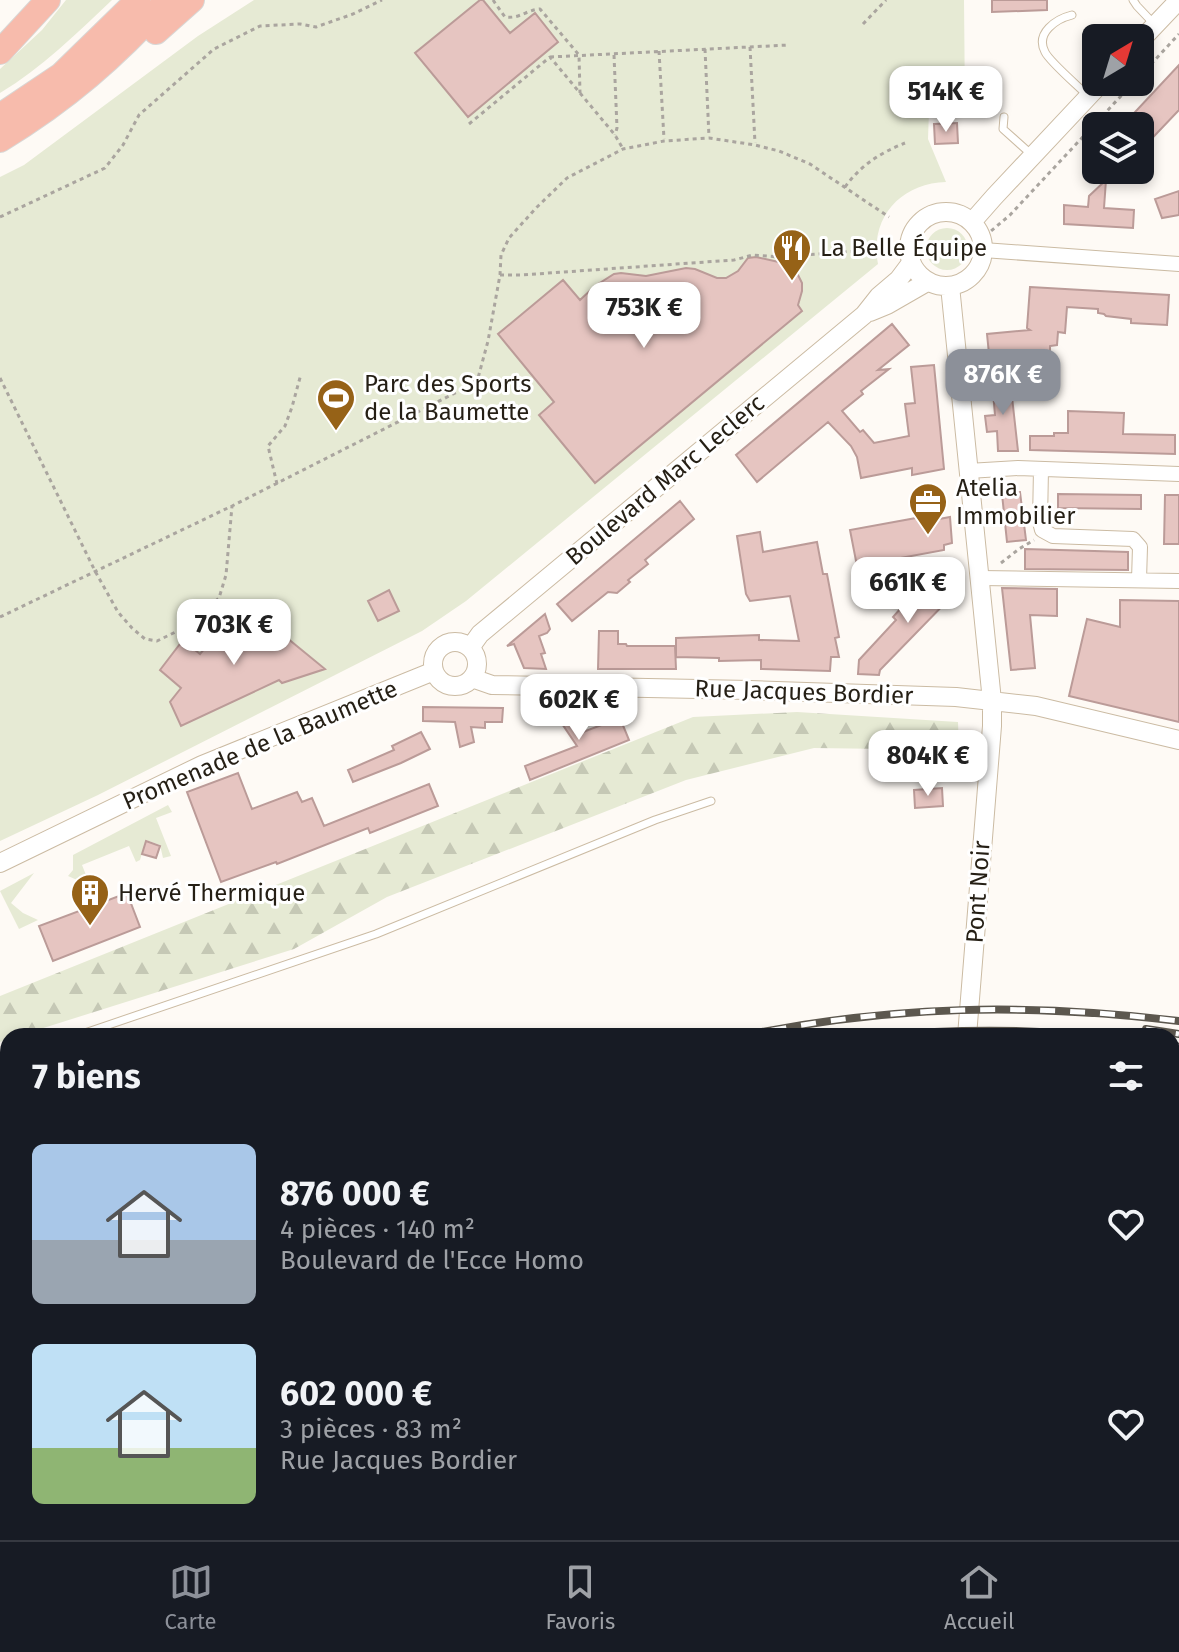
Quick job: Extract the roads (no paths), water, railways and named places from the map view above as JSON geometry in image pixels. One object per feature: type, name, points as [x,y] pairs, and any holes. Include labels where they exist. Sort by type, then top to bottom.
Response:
[{"type":"highway","points":[[0,52],[48,0]]},
{"type":"highway","points":[[0,116],[61,75],[138,0]]},
{"type":"highway","points":[[0,140],[83,83],[121,49],[167,0]]},
{"type":"highway","points":[[83,83],[111,74],[192,0]]},
{"type":"street","points":[[1155,25],[1179,0]]},
{"type":"street","points":[[979,237],[1033,155],[1088,96]]},
{"type":"street","points":[[935,213],[961,215],[979,237],[981,262],[965,281],[938,286],[917,274],[911,263],[908,248],[910,237],[924,218],[935,213]]},
{"type":"street","points":[[979,237],[1179,264]]},
{"type":"street","name":"Boulevard Marc Leclerc","points":[[470,648],[480,634],[864,315],[911,263]]},
{"type":"street","name":"Boulevard Marc Leclerc","points":[[864,315],[927,282]]},
{"type":"street","name":"Pont Noir","points":[[950,286],[992,701],[968,1028]]},
{"type":"street","points":[[968,471],[1001,468],[1179,474]]},
{"type":"street","points":[[1041,469],[1040,522],[1045,533],[1053,536],[1133,539],[1140,547],[1139,580]]},
{"type":"street","points":[[980,578],[1179,581]]},
{"type":"street","points":[[458,643],[470,648],[477,662],[472,678],[463,685],[451,686],[441,681],[434,671],[436,654],[445,645],[458,643]]},
{"type":"street","name":"Promenade de la Baumette","points":[[0,863],[202,765],[434,671]]},
{"type":"street","name":"Rue Jacques Bordier","points":[[472,678],[492,685],[956,697],[1036,706],[1179,740]]},
{"type":"lane","points":[[1133,0],[1155,25]]},
{"type":"lane","points":[[1072,15],[1050,26],[1043,37],[1043,47],[1048,57],[1082,90]]},
{"type":"lane","points":[[1004,117],[1003,129],[1033,155]]},
{"type":"lane","points":[[100,1028],[376,934],[655,820],[711,801]]},
{"type":"railway","points":[[787,1028],[852,1018],[960,1010],[1068,1011],[1179,1021]]},
{"type":"place","name":"La Belle Équipe","points":[[792,282]]},
{"type":"place","name":"Parc des Sports de la Baumette","points":[[336,432]]},
{"type":"place","name":"Atelia Immobilier","points":[[928,536]]},
{"type":"place","name":"Hervé Thermique","points":[[90,927]]}]
